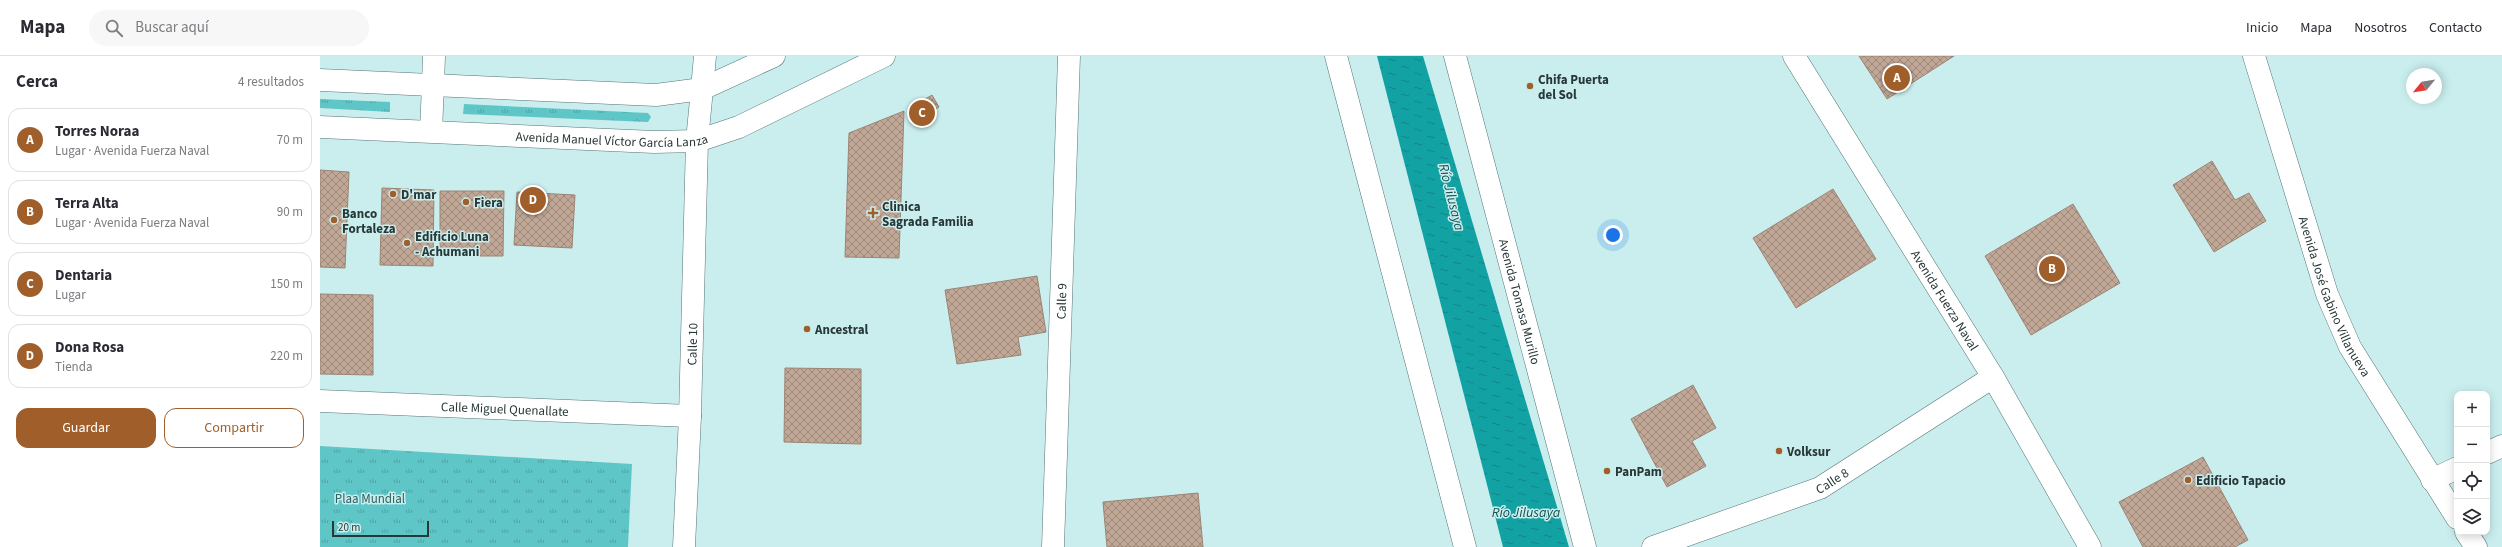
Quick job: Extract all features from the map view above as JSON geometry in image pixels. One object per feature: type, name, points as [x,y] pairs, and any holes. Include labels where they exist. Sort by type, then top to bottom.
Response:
[{"type":"main road","points":[[431,131],[434,56]]},
{"type":"main road","points":[[702,89],[705,56]]},
{"type":"main road","points":[[320,80],[656,95],[702,89],[774,56]]},
{"type":"main road","name":"Avenida Manuel Víctor García Lanza","points":[[320,127],[654,142],[697,141],[739,126],[884,56]]},
{"type":"main road","name":"Calle 9","points":[[1053,547],[1069,56]]},
{"type":"main road","points":[[1336,56],[1465,547]]},
{"type":"main road","name":"Avenida Tomasa Murillo","points":[[1455,56],[1585,547]]},
{"type":"main road","name":"Avenida Fuerza Naval","points":[[1794,56],[1993,377],[2090,547]]},
{"type":"main road","name":"Avenida José Gabino Villanueva","points":[[2254,56],[2327,294],[2350,347],[2454,513]]},
{"type":"main road","name":"Calle 10","points":[[684,547],[690,416],[697,141],[702,89]]},
{"type":"main road","name":"Calle 8","points":[[1653,547],[1820,488],[1993,377]]},
{"type":"main road","name":"Calle Miguel Quenallate","points":[[320,401],[690,416]]},
{"type":"main road","points":[[2490,452],[2502,446]]},
{"type":"main road","points":[[2432,480],[2454,469]]},
{"type":"main road","points":[[2468,535],[2476,547]]},
{"type":"green space","points":[[320,99],[390,102],[390,112],[320,108]]},
{"type":"green space","points":[[464,104],[648,113],[651,117],[648,122],[463,114]]},
{"type":"green space","name":"Plaa Mundial","points":[[320,446],[632,464],[628,547],[320,547]]},
{"type":"water","name":"Río Jilusaya","points":[[1377,56],[1423,56],[1569,547],[1503,547]]},
{"type":"building","points":[[1859,56],[1954,56],[1887,99]]},
{"type":"building","points":[[932,95],[939,107],[919,119],[912,107]]},
{"type":"building","name":"Clinica Sagrada Familia","points":[[904,111],[899,258],[845,257],[849,133]]},
{"type":"building","points":[[2212,161],[2235,200],[2249,193],[2266,221],[2214,252],[2173,185]]},
{"type":"building","name":"Banco Fortaleza","points":[[320,170],[349,172],[345,268],[320,267]]},
{"type":"building","name":"Edificio Luna - Achumani","points":[[382,188],[434,190],[433,266],[380,265]]},
{"type":"building","points":[[1833,189],[1876,259],[1796,308],[1753,238]]},
{"type":"building","points":[[440,191],[504,191],[503,256],[440,256]]},
{"type":"building","points":[[517,192],[575,195],[572,248],[514,245]]},
{"type":"building","points":[[2073,204],[2120,283],[2031,335],[1985,256]]},
{"type":"building","points":[[1037,276],[1046,332],[1018,337],[1021,355],[957,364],[945,290]]},
{"type":"building","points":[[320,294],[373,295],[373,375],[320,374]]},
{"type":"building","points":[[785,368],[861,369],[861,444],[784,442]]},
{"type":"building","points":[[1693,385],[1716,428],[1692,441],[1706,466],[1667,487],[1631,419]]},
{"type":"building","name":"Edificio Tapacio","points":[[2203,457],[2248,540],[2235,547],[2143,547],[2119,502]]},
{"type":"building","points":[[1198,493],[1203,547],[1107,547],[1103,502]]},
{"type":"place","name":"Torres Noraa","points":[[1897,78]]},
{"type":"place","name":"Chifa Puerta del Sol","points":[[1530,86]]},
{"type":"place","name":"Dentaria","points":[[922,113]]},
{"type":"place","name":"D'mar","points":[[393,194]]},
{"type":"place","name":"Dona Rosa","points":[[533,200]]},
{"type":"place","name":"Fiera","points":[[466,202]]},
{"type":"place","name":"Clinica Sagrada Familia","points":[[873,213]]},
{"type":"place","name":"Banco Fortaleza","points":[[334,220]]},
{"type":"place","name":"Edificio Luna - Achumani","points":[[407,243]]},
{"type":"place","name":"Terra Alta","points":[[2052,269]]},
{"type":"place","name":"Ancestral","points":[[807,329]]},
{"type":"place","name":"Volksur","points":[[1779,451]]},
{"type":"place","name":"PanPam","points":[[1607,471]]},
{"type":"place","name":"Edificio Tapacio","points":[[2188,480]]}]
